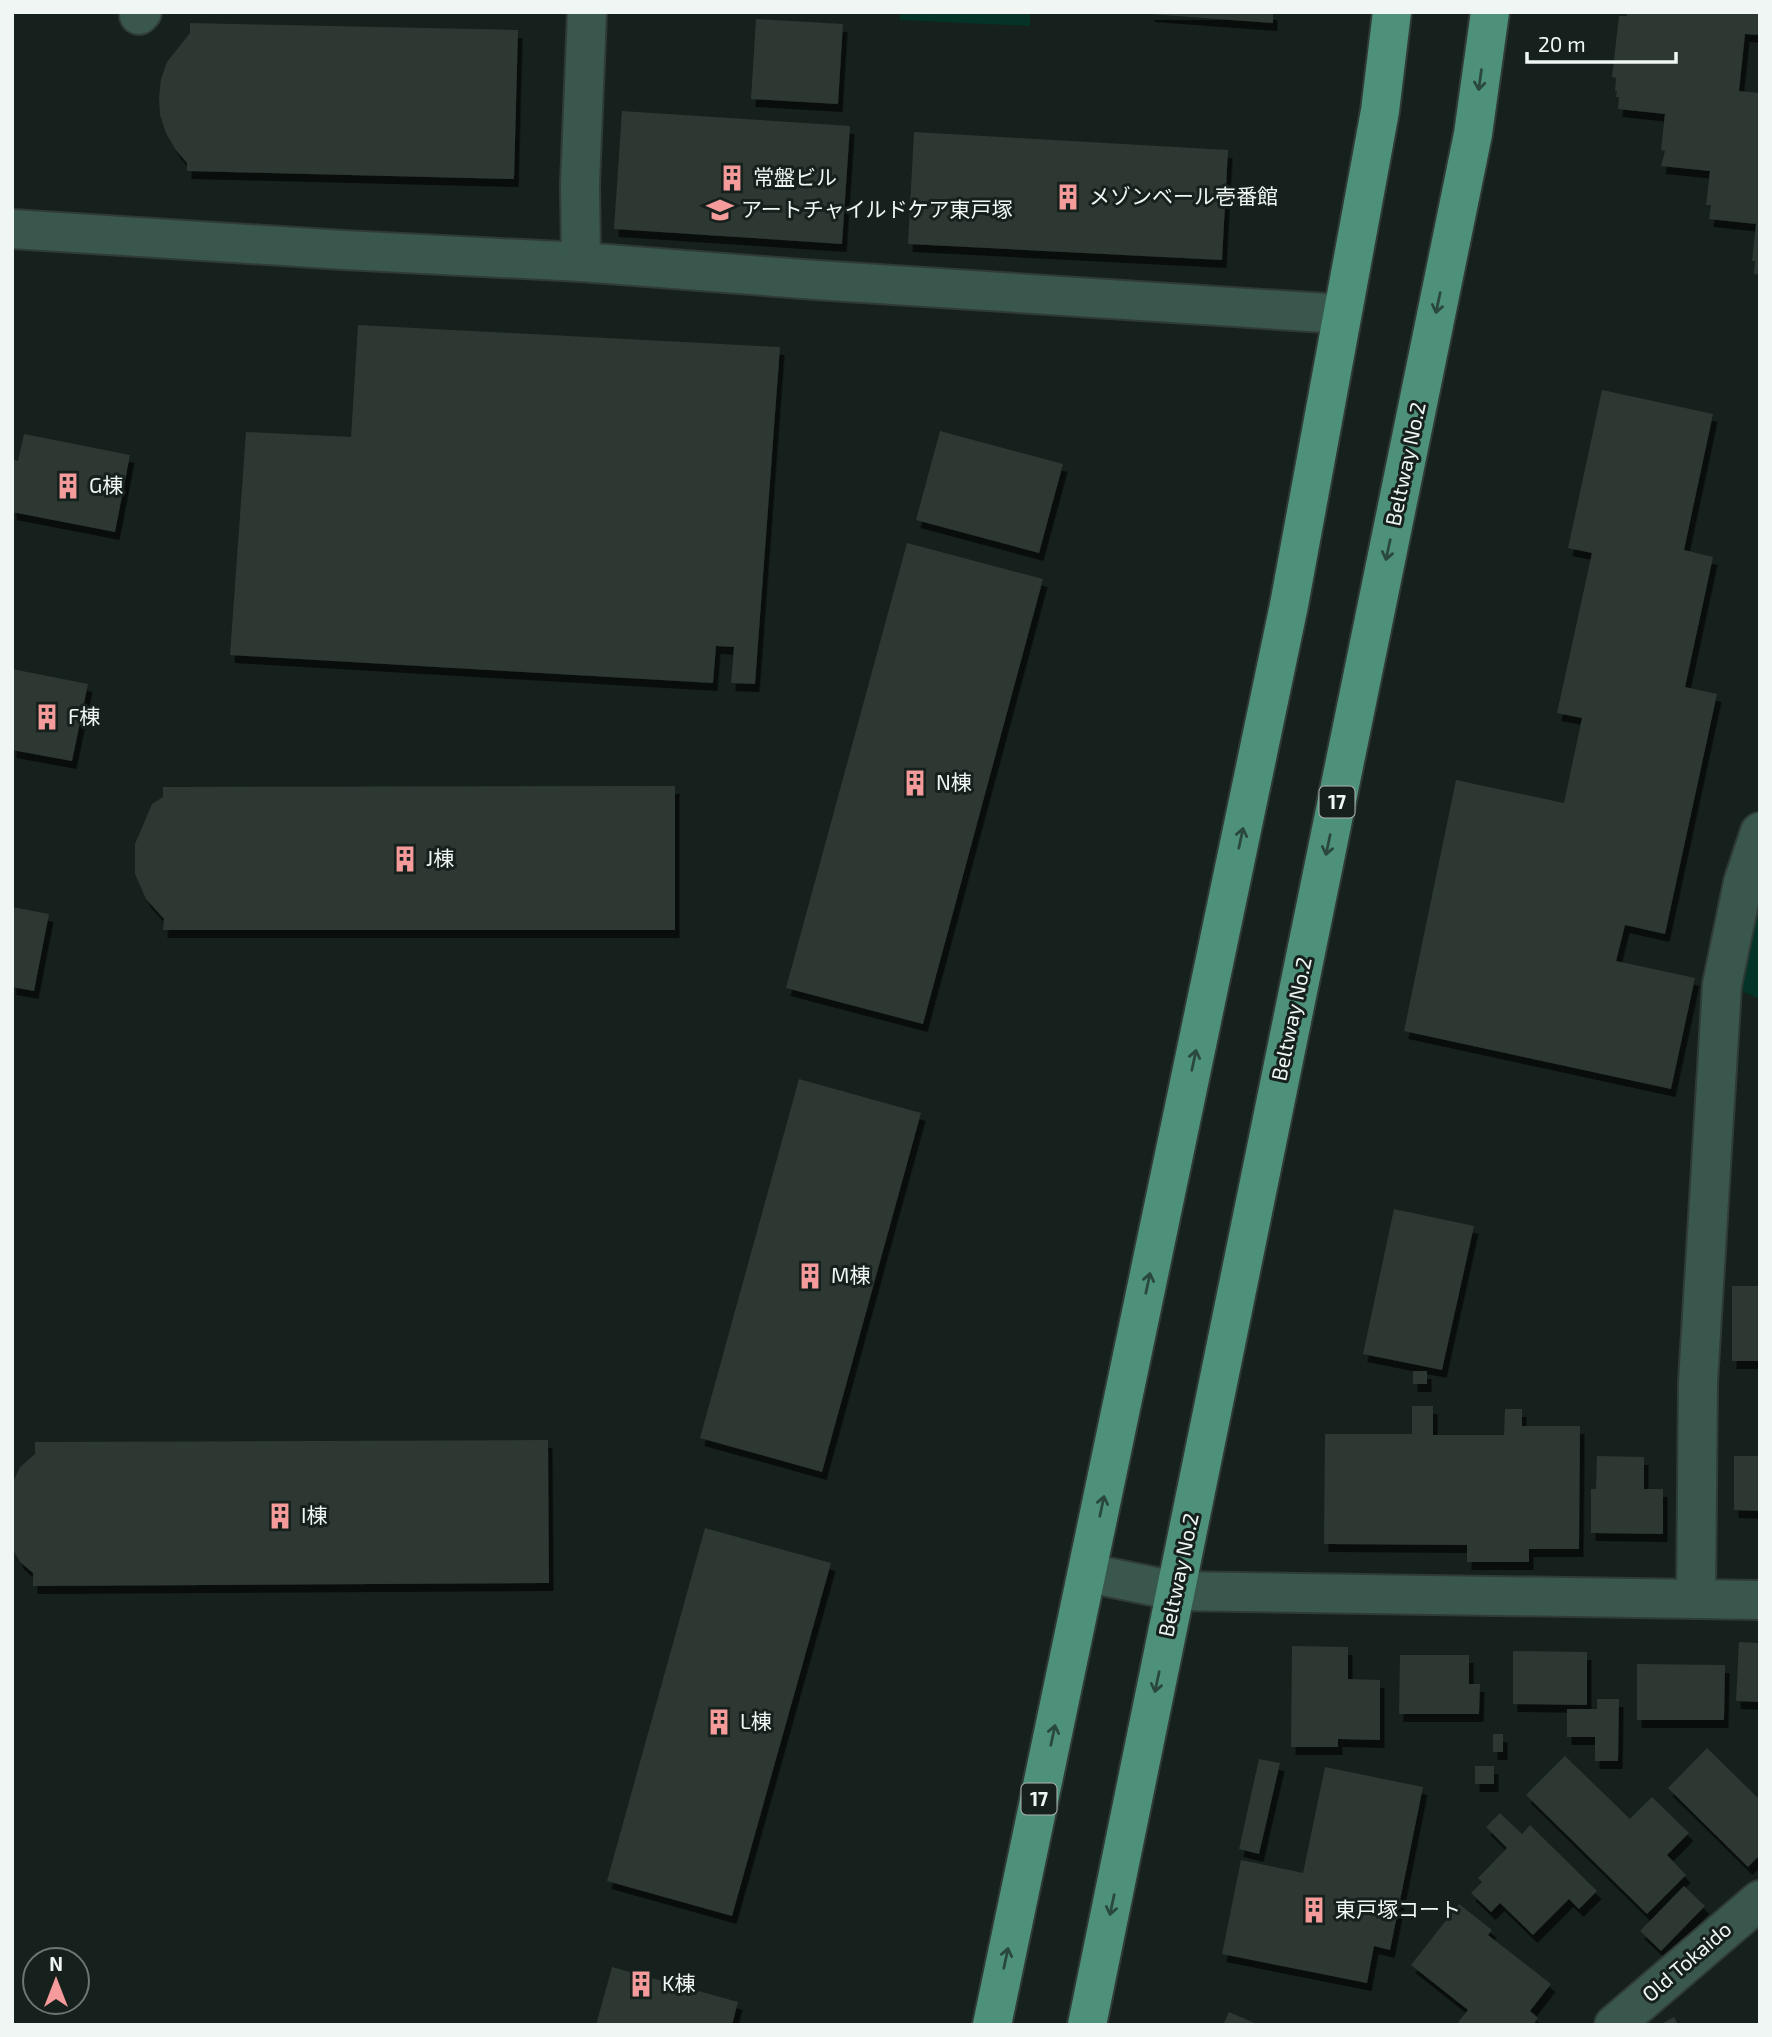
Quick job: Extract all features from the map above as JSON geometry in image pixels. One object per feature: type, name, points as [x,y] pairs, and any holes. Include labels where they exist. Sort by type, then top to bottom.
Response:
[{"type":"main road","name":"17","points":[[992,2025],[1289,605],[1380,111],[1392,12]]},
{"type":"main road","name":"Beltway No.2","points":[[1087,2025],[1470,148],[1490,12]]},
{"type":"street","points":[[581,262],[580,184],[587,12]]},
{"type":"street","points":[[12,229],[581,262],[1342,314]]},
{"type":"street","points":[[1696,1599],[1698,1382],[1722,985],[1743,883],[1760,832]]},
{"type":"street","points":[[1087,1573],[1176,1591],[1760,1600]]},
{"type":"street","name":"Old Tokaido","points":[[1614,2025],[1760,1900]]},
{"type":"green space","points":[[900,12],[1030,12],[1030,26],[900,20]]},
{"type":"green space","points":[[1760,868],[1760,999],[1734,988]]},
{"type":"building","points":[[1273,12],[1273,23],[1150,14]]},
{"type":"building","points":[[1627,12],[1760,12],[1760,35],[1745,34],[1739,91],[1760,93],[1760,275],[1754,274],[1755,261],[1752,261],[1756,224],[1709,219],[1711,205],[1706,205],[1710,171],[1661,166],[1665,151],[1661,150],[1665,114],[1618,109],[1616,78],[1612,77],[1619,16],[1627,16]]},
{"type":"building","points":[[756,19],[843,24],[838,104],[751,99]]},
{"type":"building","points":[[190,23],[518,30],[514,179],[187,171],[187,163],[166,133],[160,115],[159,97],[167,62],[190,33]]},
{"type":"building","name":"常盤ビル","points":[[622,111],[850,126],[842,244],[614,229]]},
{"type":"building","name":"メゾンベール壱番館","points":[[914,132],[1228,150],[1222,260],[908,244]]},
{"type":"building","points":[[358,325],[780,347],[755,684],[731,683],[734,647],[716,646],[713,683],[230,655],[246,432],[351,437]]},
{"type":"building","points":[[1602,390],[1713,414],[1684,550],[1713,557],[1685,687],[1717,694],[1665,934],[1625,925],[1616,961],[1695,978],[1671,1089],[1404,1031],[1456,780],[1564,803],[1582,718],[1557,713],[1592,553],[1568,548]]},
{"type":"building","points":[[940,431],[1063,464],[1039,553],[916,520]]},
{"type":"building","name":"G棟","points":[[24,434],[130,455],[115,532],[12,512],[12,459],[18,461]]},
{"type":"building","name":"N棟","points":[[907,543],[1043,579],[923,1024],[786,988]]},
{"type":"building","name":"F棟","points":[[12,669],[88,684],[72,761],[12,750]]},
{"type":"building","name":"J棟","points":[[675,786],[675,930],[163,930],[164,919],[146,899],[135,874],[135,844],[152,804],[163,797],[163,787]]},
{"type":"building","points":[[12,907],[49,914],[34,991],[12,987]]},
{"type":"building","name":"M棟","points":[[799,1079],[921,1113],[822,1472],[700,1438]]},
{"type":"building","points":[[1394,1209],[1474,1226],[1442,1370],[1363,1354]]},
{"type":"building","points":[[1732,1286],[1760,1286],[1760,1361],[1732,1361]]},
{"type":"building","points":[[1413,1371],[1427,1371],[1427,1384],[1413,1384]]},
{"type":"building","points":[[1412,1406],[1433,1406],[1433,1435],[1504,1435],[1505,1409],[1522,1409],[1522,1426],[1580,1426],[1579,1549],[1529,1549],[1529,1562],[1467,1562],[1467,1545],[1324,1544],[1325,1434],[1412,1434]]},
{"type":"building","name":"I棟","points":[[548,1440],[549,1583],[33,1586],[33,1573],[20,1562],[12,1548],[12,1484],[20,1467],[35,1454],[35,1442]]},
{"type":"building","points":[[1597,1456],[1644,1457],[1644,1489],[1663,1489],[1663,1534],[1591,1533],[1591,1489],[1596,1489]]},
{"type":"building","points":[[1734,1456],[1760,1456],[1760,1511],[1734,1510]]},
{"type":"building","name":"L棟","points":[[705,1528],[831,1563],[732,1916],[607,1881]]},
{"type":"building","points":[[1739,1642],[1760,1643],[1760,1702],[1736,1701]]},
{"type":"building","points":[[1292,1646],[1348,1647],[1348,1679],[1380,1680],[1380,1740],[1338,1739],[1338,1747],[1291,1747]]},
{"type":"building","points":[[1513,1651],[1587,1652],[1587,1705],[1513,1704]]},
{"type":"building","points":[[1400,1655],[1469,1655],[1469,1684],[1480,1684],[1479,1714],[1399,1714]]},
{"type":"building","points":[[1637,1664],[1725,1665],[1724,1720],[1637,1720]]},
{"type":"building","points":[[1597,1699],[1619,1699],[1618,1761],[1595,1761],[1595,1737],[1567,1737],[1567,1709],[1597,1709]]},
{"type":"building","points":[[1493,1734],[1503,1734],[1503,1752],[1493,1752]]},
{"type":"building","points":[[1707,1748],[1760,1800],[1760,1855],[1748,1867],[1668,1788]]},
{"type":"building","points":[[1565,1756],[1630,1819],[1652,1797],[1689,1833],[1667,1855],[1686,1875],[1647,1914],[1526,1795]]},
{"type":"building","points":[[1259,1759],[1280,1763],[1259,1854],[1239,1849]]},
{"type":"building","points":[[1475,1766],[1494,1766],[1494,1784],[1475,1784]]},
{"type":"building","name":"東戸塚コート","points":[[1325,1767],[1423,1787],[1390,1950],[1374,1946],[1367,1983],[1222,1954],[1241,1860],[1303,1873]]},
{"type":"building","points":[[1500,1813],[1522,1834],[1530,1825],[1597,1891],[1579,1909],[1569,1899],[1533,1935],[1500,1903],[1491,1912],[1471,1893],[1482,1882],[1478,1878],[1507,1848],[1486,1827]]},
{"type":"building","points":[[1684,1886],[1705,1906],[1661,1951],[1640,1931]]},
{"type":"building","points":[[1459,1904],[1492,1930],[1488,1935],[1551,1984],[1530,2011],[1538,2018],[1533,2025],[1456,2025],[1468,2010],[1411,1965]]},
{"type":"building","name":"K棟","points":[[612,1967],[738,2002],[732,2025],[596,2025]]},
{"type":"building","points":[[1229,2012],[1259,2025],[1223,2025]]},
{"type":"building","points":[[1674,2017],[1678,2025],[1659,2025]]},
{"type":"place","name":"常盤ビル","points":[[732,178]]},
{"type":"place","name":"メゾンベール壱番館","points":[[1068,197]]},
{"type":"place","name":"アートチャイルドケア東戸塚","points":[[720,210]]},
{"type":"place","name":"G棟","points":[[68,486]]},
{"type":"place","name":"F棟","points":[[47,717]]},
{"type":"place","name":"N棟","points":[[915,783]]},
{"type":"place","name":"J棟","points":[[405,859]]},
{"type":"place","name":"M棟","points":[[810,1276]]},
{"type":"place","name":"I棟","points":[[280,1516]]},
{"type":"place","name":"L棟","points":[[719,1722]]},
{"type":"place","name":"東戸塚コート","points":[[1314,1910]]},
{"type":"place","name":"K棟","points":[[641,1984]]}]
